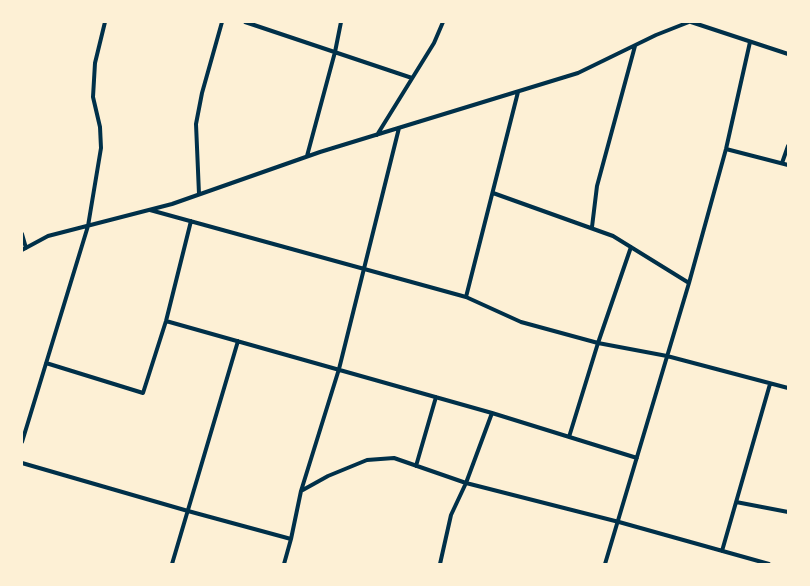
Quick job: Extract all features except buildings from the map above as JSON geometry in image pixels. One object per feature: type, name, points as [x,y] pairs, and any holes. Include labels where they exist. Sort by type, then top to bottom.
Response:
[{"type":"street","points":[[22,442],[88,226],[101,148],[100,127],[92,97],[95,63],[104,22]]},
{"type":"street","points":[[199,194],[196,124],[202,93],[222,22]]},
{"type":"street","points":[[245,22],[412,78]]},
{"type":"street","points":[[307,156],[335,52],[341,22]]},
{"type":"street","points":[[377,135],[434,43],[443,22]]},
{"type":"street","points":[[22,234],[24,249],[48,236],[150,210],[307,156],[578,74],[635,46],[690,22],[788,54]]},
{"type":"street","points":[[606,564],[689,283],[726,149],[750,42]]},
{"type":"street","points":[[592,227],[597,186],[635,46]]},
{"type":"street","points":[[466,297],[518,92]]},
{"type":"street","points":[[284,564],[301,491],[339,370],[365,270],[398,128]]},
{"type":"street","points":[[782,163],[788,146]]},
{"type":"street","points":[[726,149],[788,165]]},
{"type":"street","points":[[493,193],[614,236],[689,283]]},
{"type":"street","points":[[150,210],[466,297],[521,322],[598,343],[667,356],[788,388]]},
{"type":"street","points":[[46,363],[144,393],[166,321],[191,221]]},
{"type":"street","points":[[569,437],[598,343],[631,247]]},
{"type":"street","points":[[166,321],[492,413],[638,458]]},
{"type":"street","points":[[172,564],[238,341]]},
{"type":"street","points":[[722,551],[770,384]]},
{"type":"street","points":[[416,466],[436,397]]},
{"type":"street","points":[[440,564],[451,515],[466,483],[492,413]]},
{"type":"street","points":[[301,491],[328,476],[367,460],[394,458],[466,483],[619,522],[768,564]]},
{"type":"street","points":[[22,463],[291,539]]},
{"type":"street","points":[[736,502],[788,512]]}]
